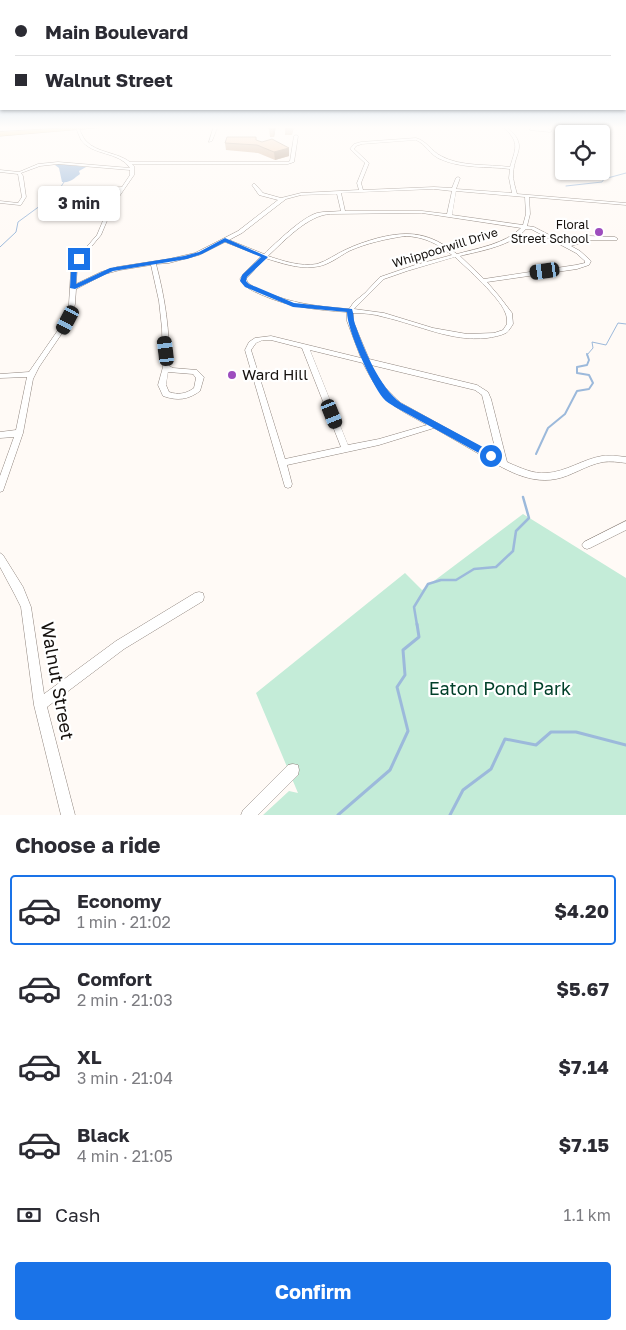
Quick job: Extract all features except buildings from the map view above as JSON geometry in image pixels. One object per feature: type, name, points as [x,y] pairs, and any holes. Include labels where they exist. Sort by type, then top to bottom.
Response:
[{"type":"street","points":[[0,171],[19,173],[51,164]]},
{"type":"street","points":[[83,164],[131,166],[285,164]]},
{"type":"street","points":[[0,488],[19,433],[26,391],[32,374],[68,320],[74,270],[79,259],[98,235],[112,204],[132,175],[131,166],[129,164]]},
{"type":"street","points":[[362,192],[360,183],[366,164]]},
{"type":"street","points":[[480,164],[512,168]]},
{"type":"street","points":[[513,164],[511,178],[515,195]]},
{"type":"street","points":[[19,173],[24,194],[19,204]]},
{"type":"street","points":[[449,216],[452,204],[452,190],[458,178]]},
{"type":"street","points":[[254,185],[261,194],[281,200]]},
{"type":"street","points":[[56,204],[104,189],[124,188]]},
{"type":"street","points":[[73,288],[112,270],[197,254],[240,232],[281,200],[301,194],[424,188],[626,204]]},
{"type":"street","points":[[339,192],[343,212]]},
{"type":"street","points":[[525,226],[528,204],[527,196]]},
{"type":"street","points":[[0,202],[27,204]]},
{"type":"street","points":[[225,240],[265,257],[293,264],[312,266],[328,263],[353,248],[404,234],[431,237],[458,255],[506,306],[512,318],[510,328],[496,335],[442,333],[383,315],[293,305],[247,286],[243,281],[244,276],[265,257],[314,216],[343,212],[411,211],[525,226],[535,229],[567,246],[584,256],[588,263],[578,267],[482,280]]},
{"type":"street","name":"Whippoorwill Drive","points":[[350,310],[382,278],[504,241],[520,232],[525,226]]},
{"type":"street","points":[[567,246],[589,238],[615,239]]},
{"type":"street","points":[[153,263],[158,280],[167,352],[162,385],[166,394],[175,397],[184,396],[197,389],[200,378],[195,372],[171,370],[166,367]]},
{"type":"street","points":[[350,310],[350,321],[367,361],[387,397],[434,425],[528,474],[543,477],[556,476],[607,457],[626,460]]},
{"type":"street","points":[[288,484],[248,350],[254,340],[263,338],[367,361],[470,386],[482,391],[487,399],[503,462]]},
{"type":"street","points":[[305,346],[345,448]]},
{"type":"street","points":[[0,376],[32,374]]},
{"type":"street","points":[[282,463],[379,442],[424,430],[434,425]]},
{"type":"street","points":[[0,435],[19,433]]},
{"type":"street","points":[[587,545],[626,526]]},
{"type":"street","name":"Walnut Street","points":[[0,558],[19,591],[26,608],[40,705],[68,815]]},
{"type":"street","points":[[40,705],[120,645],[199,597]]},
{"type":"street","points":[[248,815],[293,770]]},
{"type":"green space","name":"Eaton Pond Park","points":[[523,514],[626,578],[626,815],[263,815],[289,791],[298,793],[256,693],[405,573],[422,590]]},
{"type":"water","points":[[55,165],[86,167],[79,171],[80,174],[72,180],[62,182],[59,168]]},
{"type":"waterway","points":[[566,186],[602,182],[604,179],[626,173]]},
{"type":"waterway","points":[[0,247],[16,232],[18,222],[48,200],[53,199],[64,182]]},
{"type":"waterway","points":[[587,355],[593,348],[592,342],[606,345],[618,323],[626,324]]},
{"type":"waterway","points":[[536,454],[548,428],[565,414],[577,391],[589,389],[593,383],[589,375],[577,373],[577,367],[587,365],[589,360],[587,355]]},
{"type":"waterway","points":[[417,625],[414,607],[428,584],[441,580],[456,580],[474,569],[496,567],[513,551],[516,531],[529,518],[523,497]]},
{"type":"waterway","points":[[338,815],[390,770],[408,731],[397,687],[405,675],[403,650],[419,637],[417,624]]},
{"type":"waterway","points":[[450,815],[463,790],[491,769],[505,739],[536,745],[551,732],[576,732],[626,745]]},
{"type":"place","name":"Floral Street School","points":[[599,232]]},
{"type":"place","name":"Ward Hill","points":[[232,375]]},
{"type":"route","points":[[79,259],[74,270],[73,288],[102,273],[133,265],[185,258],[200,253],[225,240],[265,257],[244,276],[243,281],[247,286],[293,305],[350,310],[350,321],[384,394],[398,405],[491,456]]}]
